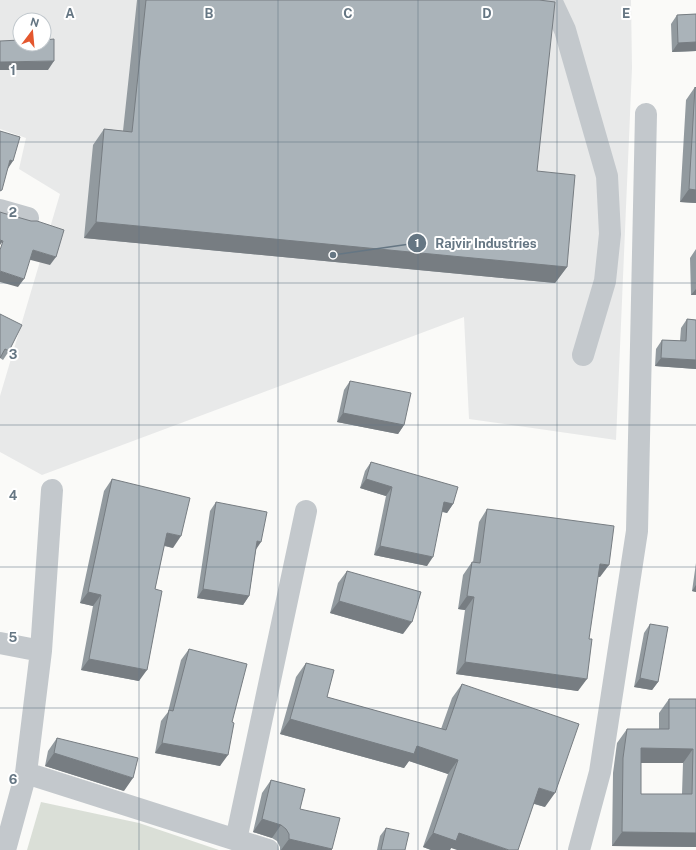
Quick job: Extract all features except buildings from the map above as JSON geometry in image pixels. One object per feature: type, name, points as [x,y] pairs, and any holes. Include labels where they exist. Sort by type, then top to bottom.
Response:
[{"type":"street","points":[[551,0],[565,30],[607,176],[610,234],[605,281],[583,355]]},
{"type":"street","points":[[579,850],[600,772],[637,531],[646,114]]},
{"type":"street","points":[[0,210],[28,218]]},
{"type":"street","points":[[5,850],[26,773],[41,651],[52,490]]},
{"type":"street","points":[[236,840],[306,511]]},
{"type":"street","points":[[0,643],[41,651]]},
{"type":"street","points":[[26,773],[268,850]]},
{"type":"shaded area","points":[[0,0],[631,0],[632,68],[616,440],[469,419],[464,317],[42,475],[0,452],[0,396],[60,194],[19,169],[26,138],[0,129]]},
{"type":"shaded area","points":[[41,802],[139,823],[219,850],[27,850]]},
{"type":"place","name":"Rajvir Industries","points":[[333,255]]}]
